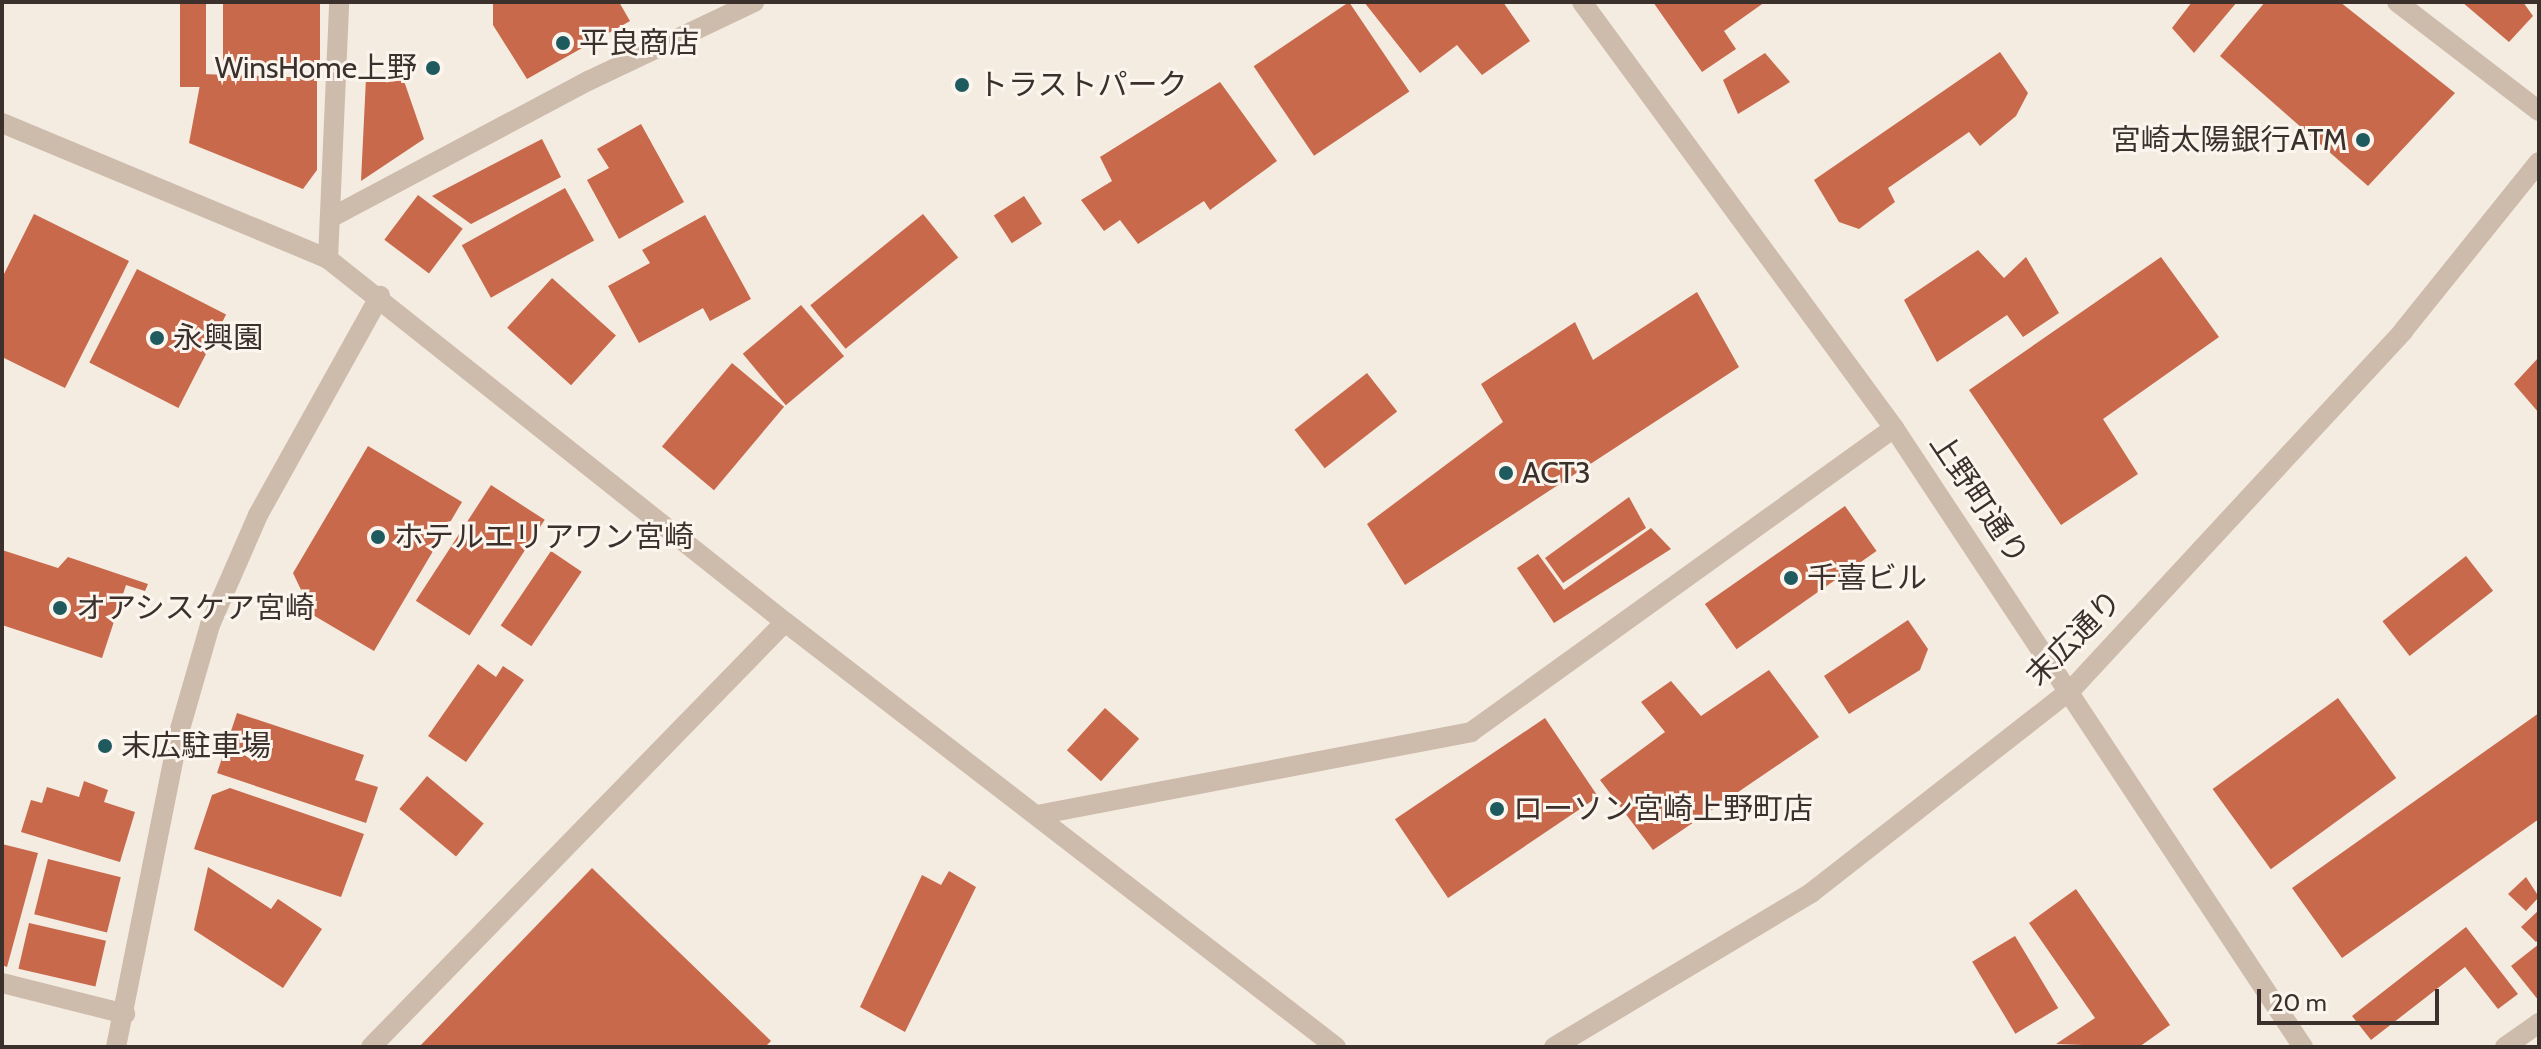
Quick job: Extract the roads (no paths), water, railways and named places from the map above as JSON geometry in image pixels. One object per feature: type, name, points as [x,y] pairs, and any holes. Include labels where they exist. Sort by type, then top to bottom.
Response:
[{"type":"street","points":[[328,259],[334,216],[339,2]]},
{"type":"street","points":[[334,216],[754,2]]},
{"type":"street","name":"上野町通り","points":[[1582,2],[1894,428],[2072,689],[2303,1047]]},
{"type":"street","points":[[2397,2],[2539,111]]},
{"type":"street","points":[[2,123],[328,259],[380,296],[785,622],[1336,1047]]},
{"type":"street","name":"末広通り","points":[[1554,1047],[1811,893],[2072,689],[2403,331],[2539,162]]},
{"type":"street","points":[[116,1047],[178,736],[210,625],[258,515],[380,296]]},
{"type":"street","points":[[1037,815],[1471,732],[1894,428]]},
{"type":"street","points":[[371,1047],[785,622]]},
{"type":"street","points":[[2,983],[125,1014]]},
{"type":"street","points":[[2505,1047],[2539,1023]]},
{"type":"place","name":"平良商店","points":[[563,43]]},
{"type":"place","name":"WinsHome上野","points":[[433,68]]},
{"type":"place","name":"トラストパーク","points":[[962,85]]},
{"type":"place","name":"宮崎太陽銀行ATM","points":[[2363,140]]},
{"type":"place","name":"永興園","points":[[157,338]]},
{"type":"place","name":"ACT3","points":[[1506,473]]},
{"type":"place","name":"ホテルエリアワン宮崎","points":[[378,537]]},
{"type":"place","name":"千喜ビル","points":[[1791,578]]},
{"type":"place","name":"オアシスケア宮崎","points":[[60,608]]},
{"type":"place","name":"末広駐車場","points":[[105,746]]},
{"type":"place","name":"ローソン宮崎上野町店","points":[[1497,809]]}]
